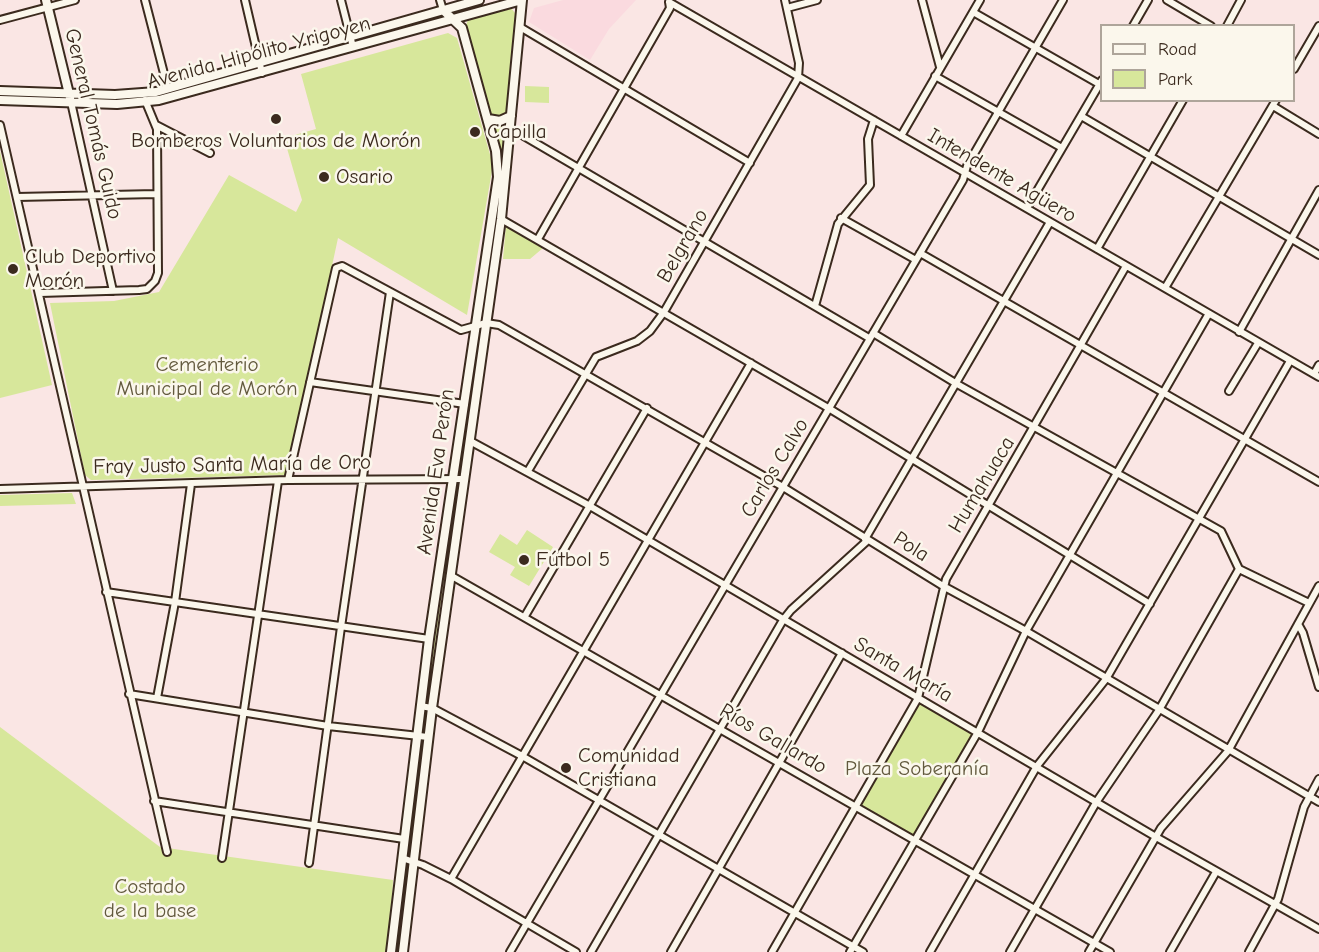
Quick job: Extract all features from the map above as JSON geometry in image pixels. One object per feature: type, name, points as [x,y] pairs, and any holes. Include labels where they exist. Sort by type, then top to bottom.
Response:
[{"type":"main road","name":"Avenida Hipólito Yrigoyen","points":[[0,100],[143,94],[168,89],[479,0]]},
{"type":"main road","name":"Avenida Hipólito Yrigoyen","points":[[0,92],[146,103],[522,0]]},
{"type":"main road","name":"Avenida Eva Perón","points":[[403,952],[428,737],[501,219],[522,0]]},
{"type":"main road","name":"General Tomás Guido","points":[[47,4],[71,98]]},
{"type":"main road","points":[[443,10],[455,18]]},
{"type":"main road","name":"Avenida Eva Perón","points":[[392,952],[429,639],[498,177],[496,151],[488,119],[462,28],[455,18]]},
{"type":"main road","points":[[488,119],[500,121],[511,116]]},
{"type":"street","points":[[0,20],[47,4],[75,0]]},
{"type":"street","points":[[145,0],[168,89]]},
{"type":"street","points":[[245,0],[262,73]]},
{"type":"street","points":[[341,0],[353,47]]},
{"type":"street","points":[[440,0],[443,10]]},
{"type":"street","points":[[785,0],[799,63],[798,78]]},
{"type":"street","points":[[787,8],[817,0]]},
{"type":"street","points":[[922,0],[940,67]]},
{"type":"street","points":[[901,136],[980,0]]},
{"type":"street","name":"Carlos Calvo","points":[[510,952],[660,693],[830,409],[1063,0]]},
{"type":"street","points":[[1134,24],[1148,0]]},
{"type":"street","points":[[1167,0],[1208,24]]},
{"type":"street","points":[[1228,24],[1241,0]]},
{"type":"street","points":[[538,239],[670,8],[669,1]]},
{"type":"street","name":"Intendente Agüero","points":[[669,1],[798,78],[1316,376]]},
{"type":"street","points":[[973,12],[1100,82],[1027,208]]},
{"type":"street","points":[[1295,66],[1319,26]]},
{"type":"street","points":[[520,27],[750,163]]},
{"type":"street","points":[[935,76],[1062,148]]},
{"type":"street","name":"Belgrano","points":[[528,471],[586,373],[602,353],[644,336],[664,312],[798,78]]},
{"type":"street","points":[[40,293],[147,289],[155,281],[158,273],[156,125],[143,94]]},
{"type":"street","name":"General Tomás Guido","points":[[71,98],[113,291]]},
{"type":"street","points":[[1097,249],[1182,102]]},
{"type":"street","points":[[1165,288],[1274,103],[1319,134]]},
{"type":"street","points":[[1081,116],[1319,255]]},
{"type":"street","points":[[815,306],[841,218],[856,205],[870,185],[868,139],[874,120]]},
{"type":"street","points":[[0,125],[167,852]]},
{"type":"street","points":[[156,125],[210,153]]},
{"type":"street","points":[[510,128],[815,306],[1198,518],[1224,534],[1239,568],[1309,603]]},
{"type":"street","points":[[1239,332],[1319,190]]},
{"type":"street","points":[[17,197],[156,194]]},
{"type":"street","points":[[841,218],[916,260]]},
{"type":"street","points":[[501,219],[830,409],[1150,604]]},
{"type":"street","points":[[591,952],[783,621],[791,610],[867,539],[1050,222]]},
{"type":"street","points":[[920,253],[1319,482]]},
{"type":"street","points":[[288,480],[338,266],[460,330],[486,323]]},
{"type":"street","name":"Humahuaca","points":[[772,952],[918,698],[943,586],[1126,266]]},
{"type":"street","points":[[309,863],[390,292]]},
{"type":"street","points":[[851,949],[978,732],[1026,631],[1208,315]]},
{"type":"street","name":"Pola","points":[[486,323],[499,325],[647,408],[783,487],[943,586],[1026,631],[1228,751],[1319,802]]},
{"type":"street","points":[[1228,391],[1258,343]]},
{"type":"street","points":[[930,952],[1037,766],[1106,679],[1290,361]]},
{"type":"street","points":[[451,879],[751,363]]},
{"type":"street","points":[[1316,376],[1319,365]]},
{"type":"street","points":[[310,382],[465,404]]},
{"type":"street","points":[[525,616],[647,408]]},
{"type":"street","name":"Santa María","points":[[470,441],[528,471],[1216,872],[1319,929]]},
{"type":"street","name":"Fray Justo Santa María de Oro","points":[[0,489],[288,480],[464,479]]},
{"type":"street","points":[[222,858],[278,481]]},
{"type":"street","points":[[157,698],[175,602],[191,484]]},
{"type":"street","points":[[1010,952],[1096,801],[1159,710],[1239,568]]},
{"type":"street","name":"Ríos Gallardo","points":[[450,575],[1110,952]]},
{"type":"street","points":[[1089,952],[1156,837],[1228,751],[1318,588]]},
{"type":"street","points":[[106,592],[429,639]]},
{"type":"street","points":[[1298,624],[1303,633],[1319,687]]},
{"type":"street","points":[[671,952],[842,653]]},
{"type":"street","points":[[129,694],[328,726],[428,737]]},
{"type":"street","points":[[420,706],[432,708],[522,756],[795,912],[851,949],[863,952]]},
{"type":"street","points":[[1249,952],[1275,905],[1309,796],[1319,779]]},
{"type":"street","points":[[154,801],[404,839]]},
{"type":"street","points":[[402,858],[451,879],[576,952]]},
{"type":"street","points":[[1170,952],[1216,872]]},
{"type":"shaded area","points":[[563,0],[636,0],[609,29],[590,60],[529,22],[534,8]]},
{"type":"green space","points":[[511,8],[515,13],[506,113],[494,117],[490,115],[466,25],[468,20]]},
{"type":"green space","name":"Cementerio Municipal de Morón","points":[[448,33],[457,38],[493,165],[467,315],[338,238],[287,475],[91,480],[85,475],[50,303],[114,301],[159,292],[229,175],[296,212],[302,200],[284,138],[316,129],[301,74]]},
{"type":"green space","points":[[525,86],[549,87],[549,103],[525,102]]},
{"type":"green space","points":[[505,123],[498,218],[483,314],[496,218],[501,155],[493,125],[501,127]]},
{"type":"green space","name":"Club Deportivo Morón","points":[[0,151],[52,385],[0,398]]},
{"type":"green space","points":[[506,225],[543,248],[530,259],[503,259]]},
{"type":"green space","points":[[457,484],[428,697],[426,697]]},
{"type":"green space","points":[[72,493],[76,504],[0,506],[0,495]]},
{"type":"green space","name":"Fútbol 5","points":[[527,530],[553,547],[529,586],[510,575],[515,567],[489,552],[500,534],[517,545]]},
{"type":"green space","name":"Plaza Soberanía","points":[[918,698],[978,732],[915,839],[855,806]]},
{"type":"green space","name":"Costado de la base","points":[[0,727],[160,847],[393,880],[390,952],[0,952]]},
{"type":"place","name":"Bomberos Voluntarios de Morón","points":[[276,119]]},
{"type":"place","name":"Capilla","points":[[475,132]]},
{"type":"place","name":"Osario","points":[[324,177]]},
{"type":"place","name":"Club Deportivo Morón","points":[[13,269]]},
{"type":"place","name":"Fútbol 5","points":[[524,560]]},
{"type":"place","name":"Comunidad Cristiana","points":[[566,768]]}]
